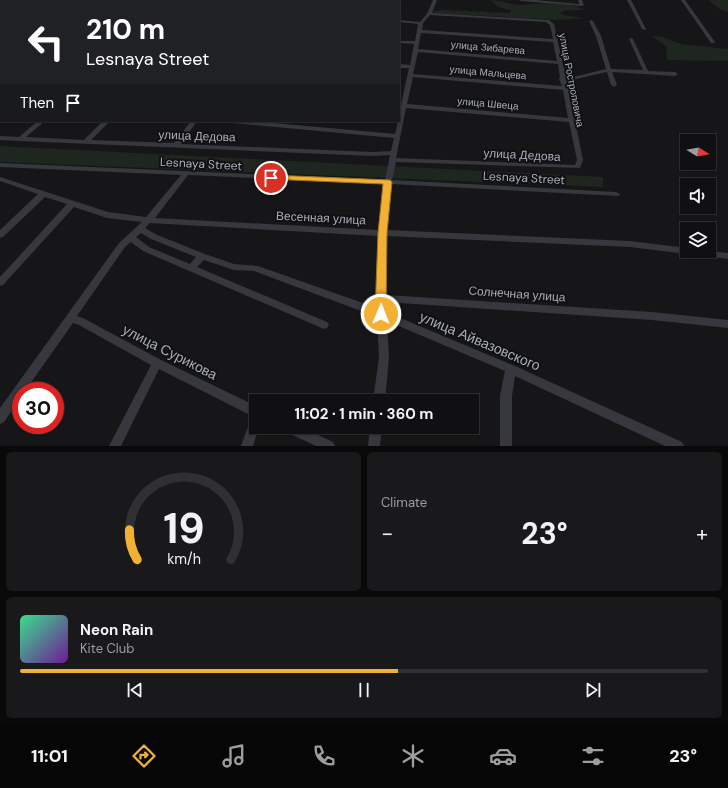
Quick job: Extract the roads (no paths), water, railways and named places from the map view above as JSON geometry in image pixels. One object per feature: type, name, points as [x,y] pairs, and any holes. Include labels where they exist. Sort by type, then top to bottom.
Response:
[{"type":"street","points":[[380,394],[384,357],[381,314],[382,233],[388,182],[421,23],[429,14],[434,0]]},
{"type":"street","points":[[521,0],[582,5],[580,0]]},
{"type":"street","points":[[629,0],[644,30]]},
{"type":"street","points":[[683,0],[712,42]]},
{"type":"street","name":"улица Ростроповича","points":[[429,14],[547,21],[552,24],[562,79],[580,160],[578,167]]},
{"type":"street","points":[[591,21],[597,31],[607,59],[608,70],[614,85]]},
{"type":"street","points":[[400,22],[421,23]]},
{"type":"street","points":[[419,31],[555,41]]},
{"type":"street","points":[[631,39],[646,72]]},
{"type":"street","points":[[400,42],[417,43]]},
{"type":"street","name":"улица Зибарева","points":[[416,50],[559,63]]},
{"type":"street","points":[[400,66],[412,67]]},
{"type":"street","points":[[562,79],[569,80],[608,70],[675,74]]},
{"type":"street","name":"улица Мальцева","points":[[410,75],[564,88]]},
{"type":"street","points":[[400,95],[406,95]]},
{"type":"street","name":"улица Швеца","points":[[404,106],[571,120]]},
{"type":"street","points":[[20,139],[41,122]]},
{"type":"street","points":[[85,142],[106,122]]},
{"type":"street","points":[[176,146],[193,122]]},
{"type":"street","points":[[250,122],[398,136]]},
{"type":"street","name":"улица Дедова","points":[[0,138],[373,154],[393,157],[578,167]]},
{"type":"street","name":"Lesnaya Street","points":[[0,165],[388,182],[616,194]]},
{"type":"street","points":[[0,418],[122,245],[141,229],[158,210],[185,174]]},
{"type":"street","points":[[0,179],[72,204],[0,283]]},
{"type":"street","points":[[0,236],[43,194]]},
{"type":"street","name":"Весенная улица","points":[[72,204],[107,216],[148,220],[382,233],[630,244],[680,250]]},
{"type":"street","name":"улица Айвазовского","points":[[141,229],[154,237],[202,256],[234,267],[255,268],[381,314],[511,369],[673,444]]},
{"type":"street","points":[[131,238],[146,249],[324,325]]},
{"type":"street","name":"Весенная улица","points":[[716,255],[728,256]]},
{"type":"street","points":[[191,269],[202,256]]},
{"type":"street","name":"Солнечная улица","points":[[381,298],[652,316],[728,324]]},
{"type":"street","name":"улица Сурикова","points":[[70,318],[82,322],[249,408]]},
{"type":"street","points":[[115,446],[157,362]]},
{"type":"street","points":[[506,446],[506,396],[511,369]]},
{"type":"street","points":[[247,446],[251,434]]},
{"type":"street","points":[[303,434],[329,446]]},
{"type":"street","points":[[374,446],[375,434]]}]
